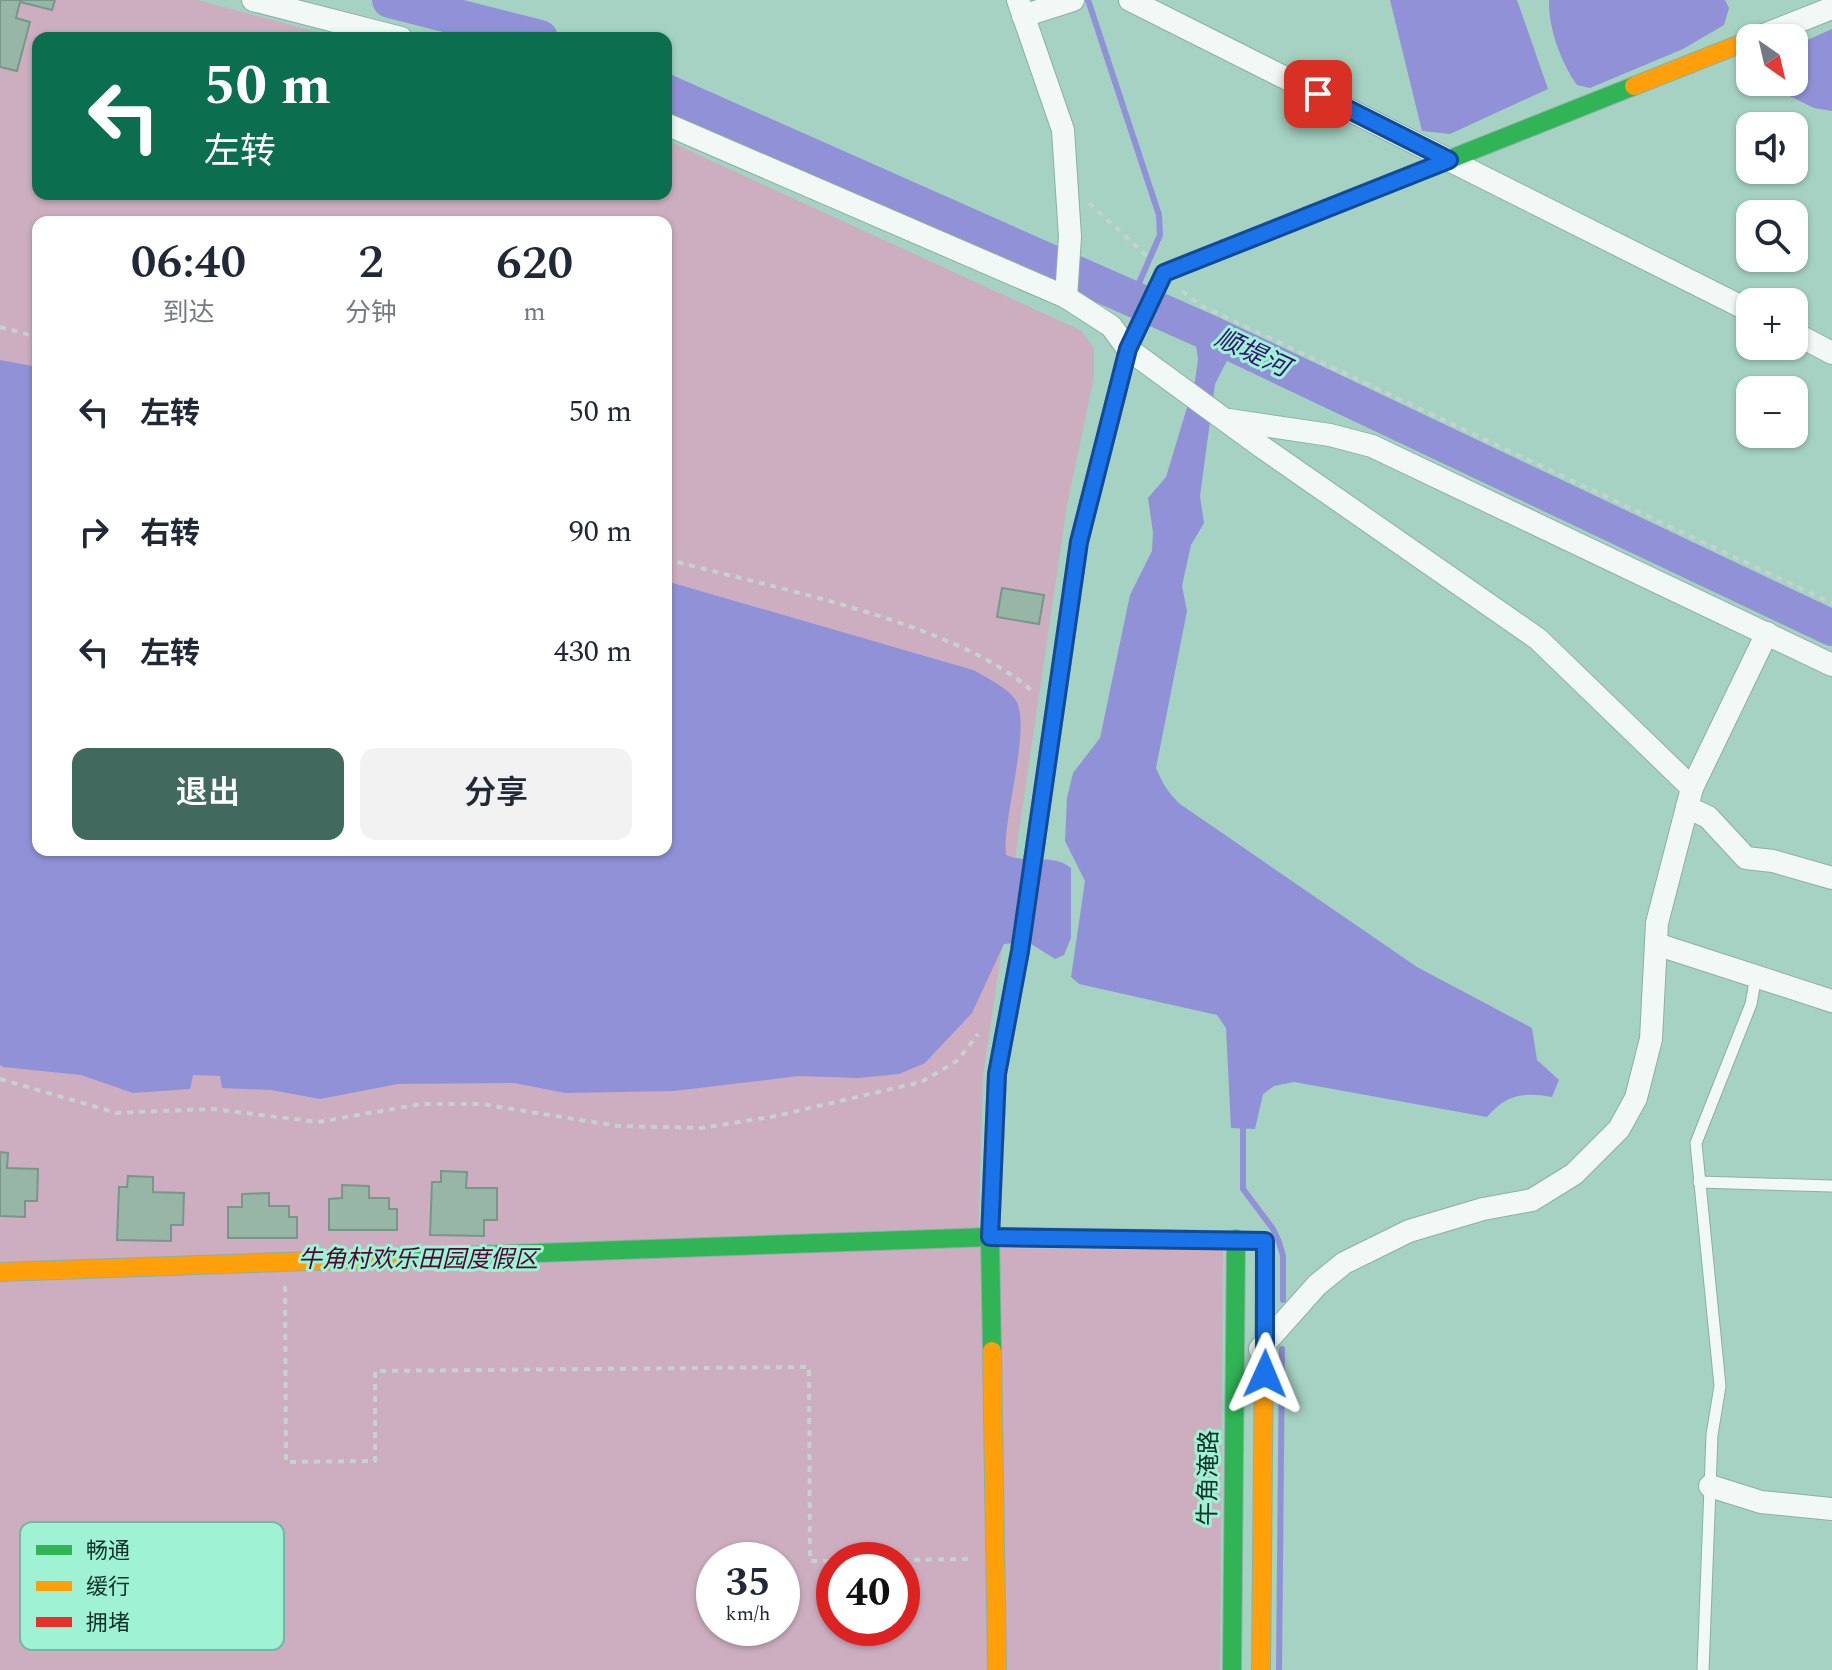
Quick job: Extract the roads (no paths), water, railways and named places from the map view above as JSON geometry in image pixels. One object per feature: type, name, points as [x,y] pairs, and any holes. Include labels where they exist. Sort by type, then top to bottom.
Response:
[{"type":"street","points":[[253,0],[378,32]]},
{"type":"street","points":[[1066,296],[1070,237],[1063,130],[1021,8],[1073,0]]},
{"type":"street","points":[[1130,0],[1736,304]]},
{"type":"street","points":[[1791,24],[1832,8]]},
{"type":"street","points":[[997,1670],[990,1237],[997,1074],[1020,951],[1079,542],[1132,340],[1164,273],[1736,46]]},
{"type":"street","points":[[672,127],[1066,296],[1132,340],[1224,419],[1538,639],[1746,858],[1773,861],[1832,878]]},
{"type":"street","points":[[1808,340],[1832,353]]},
{"type":"street","points":[[1224,419],[1330,435],[1372,446],[1832,665]]},
{"type":"street","points":[[1234,1369],[1265,1345],[1317,1285],[1344,1263],[1409,1231],[1483,1209],[1532,1200],[1574,1174],[1619,1129],[1636,1098],[1651,1039],[1657,923],[1690,798],[1767,633]]},
{"type":"street","points":[[1656,944],[1832,1001]]},
{"type":"street","points":[[0,1272],[990,1237],[1265,1241],[1261,1670]]},
{"type":"street","name":"牛角淹路","points":[[1232,1670],[1236,1239]]},
{"type":"street","points":[[1710,1486],[1761,1502],[1832,1509]]},
{"type":"lane","points":[[1703,1670],[1712,1435],[1720,1386],[1696,1143],[1751,1004],[1756,976]]},
{"type":"lane","points":[[1699,1182],[1832,1186]]},
{"type":"water","points":[[1390,0],[1517,0],[1548,89],[1450,134],[1422,131]]},
{"type":"water","points":[[1549,0],[1725,0],[1729,8],[1724,25],[1683,49],[1590,88],[1577,85],[1566,66],[1553,33]]},
{"type":"water","points":[[1832,29],[1832,111],[1814,108],[1790,96],[1808,96],[1808,40]]},
{"type":"water","points":[[1193,326],[1235,345],[1215,384],[1200,496],[1204,523],[1191,545],[1182,586],[1187,611],[1156,768],[1158,773],[1180,804],[1417,967],[1532,1028],[1537,1060],[1559,1080],[1552,1097],[1516,1096],[1501,1103],[1487,1117],[1294,1082],[1274,1086],[1263,1094],[1255,1129],[1231,1128],[1226,1028],[1217,1015],[1079,984],[1071,977],[1085,881],[1065,841],[1067,798],[1073,773],[1100,738],[1130,595],[1152,551],[1153,532],[1148,498],[1166,477],[1195,381],[1198,359]]},
{"type":"water","points":[[0,360],[32,366],[32,856],[672,856],[672,583],[973,670],[996,683],[1011,694],[1020,711],[1019,750],[1008,819],[1006,855],[1057,861],[1071,868],[1071,938],[1064,955],[1055,959],[1028,942],[1004,944],[972,1013],[925,1063],[899,1074],[858,1078],[799,1076],[674,1091],[565,1093],[514,1083],[398,1084],[320,1099],[271,1090],[222,1088],[220,1076],[193,1075],[190,1089],[133,1093],[81,1075],[0,1065]]},
{"type":"waterway","name":"顺堤河","points":[[390,0],[516,32]]},
{"type":"waterway","points":[[1088,0],[1159,215],[1160,235],[1132,299]]},
{"type":"waterway","name":"顺堤河","points":[[672,95],[1212,334],[1832,628]]},
{"type":"waterway","points":[[1243,1129],[1243,1189],[1279,1242],[1283,1256],[1283,1300]]},
{"type":"waterway","points":[[1279,1670],[1282,1349]]},
{"type":"park label","name":"牛角村欢乐田园度假区","points":[[418,1260]]}]
